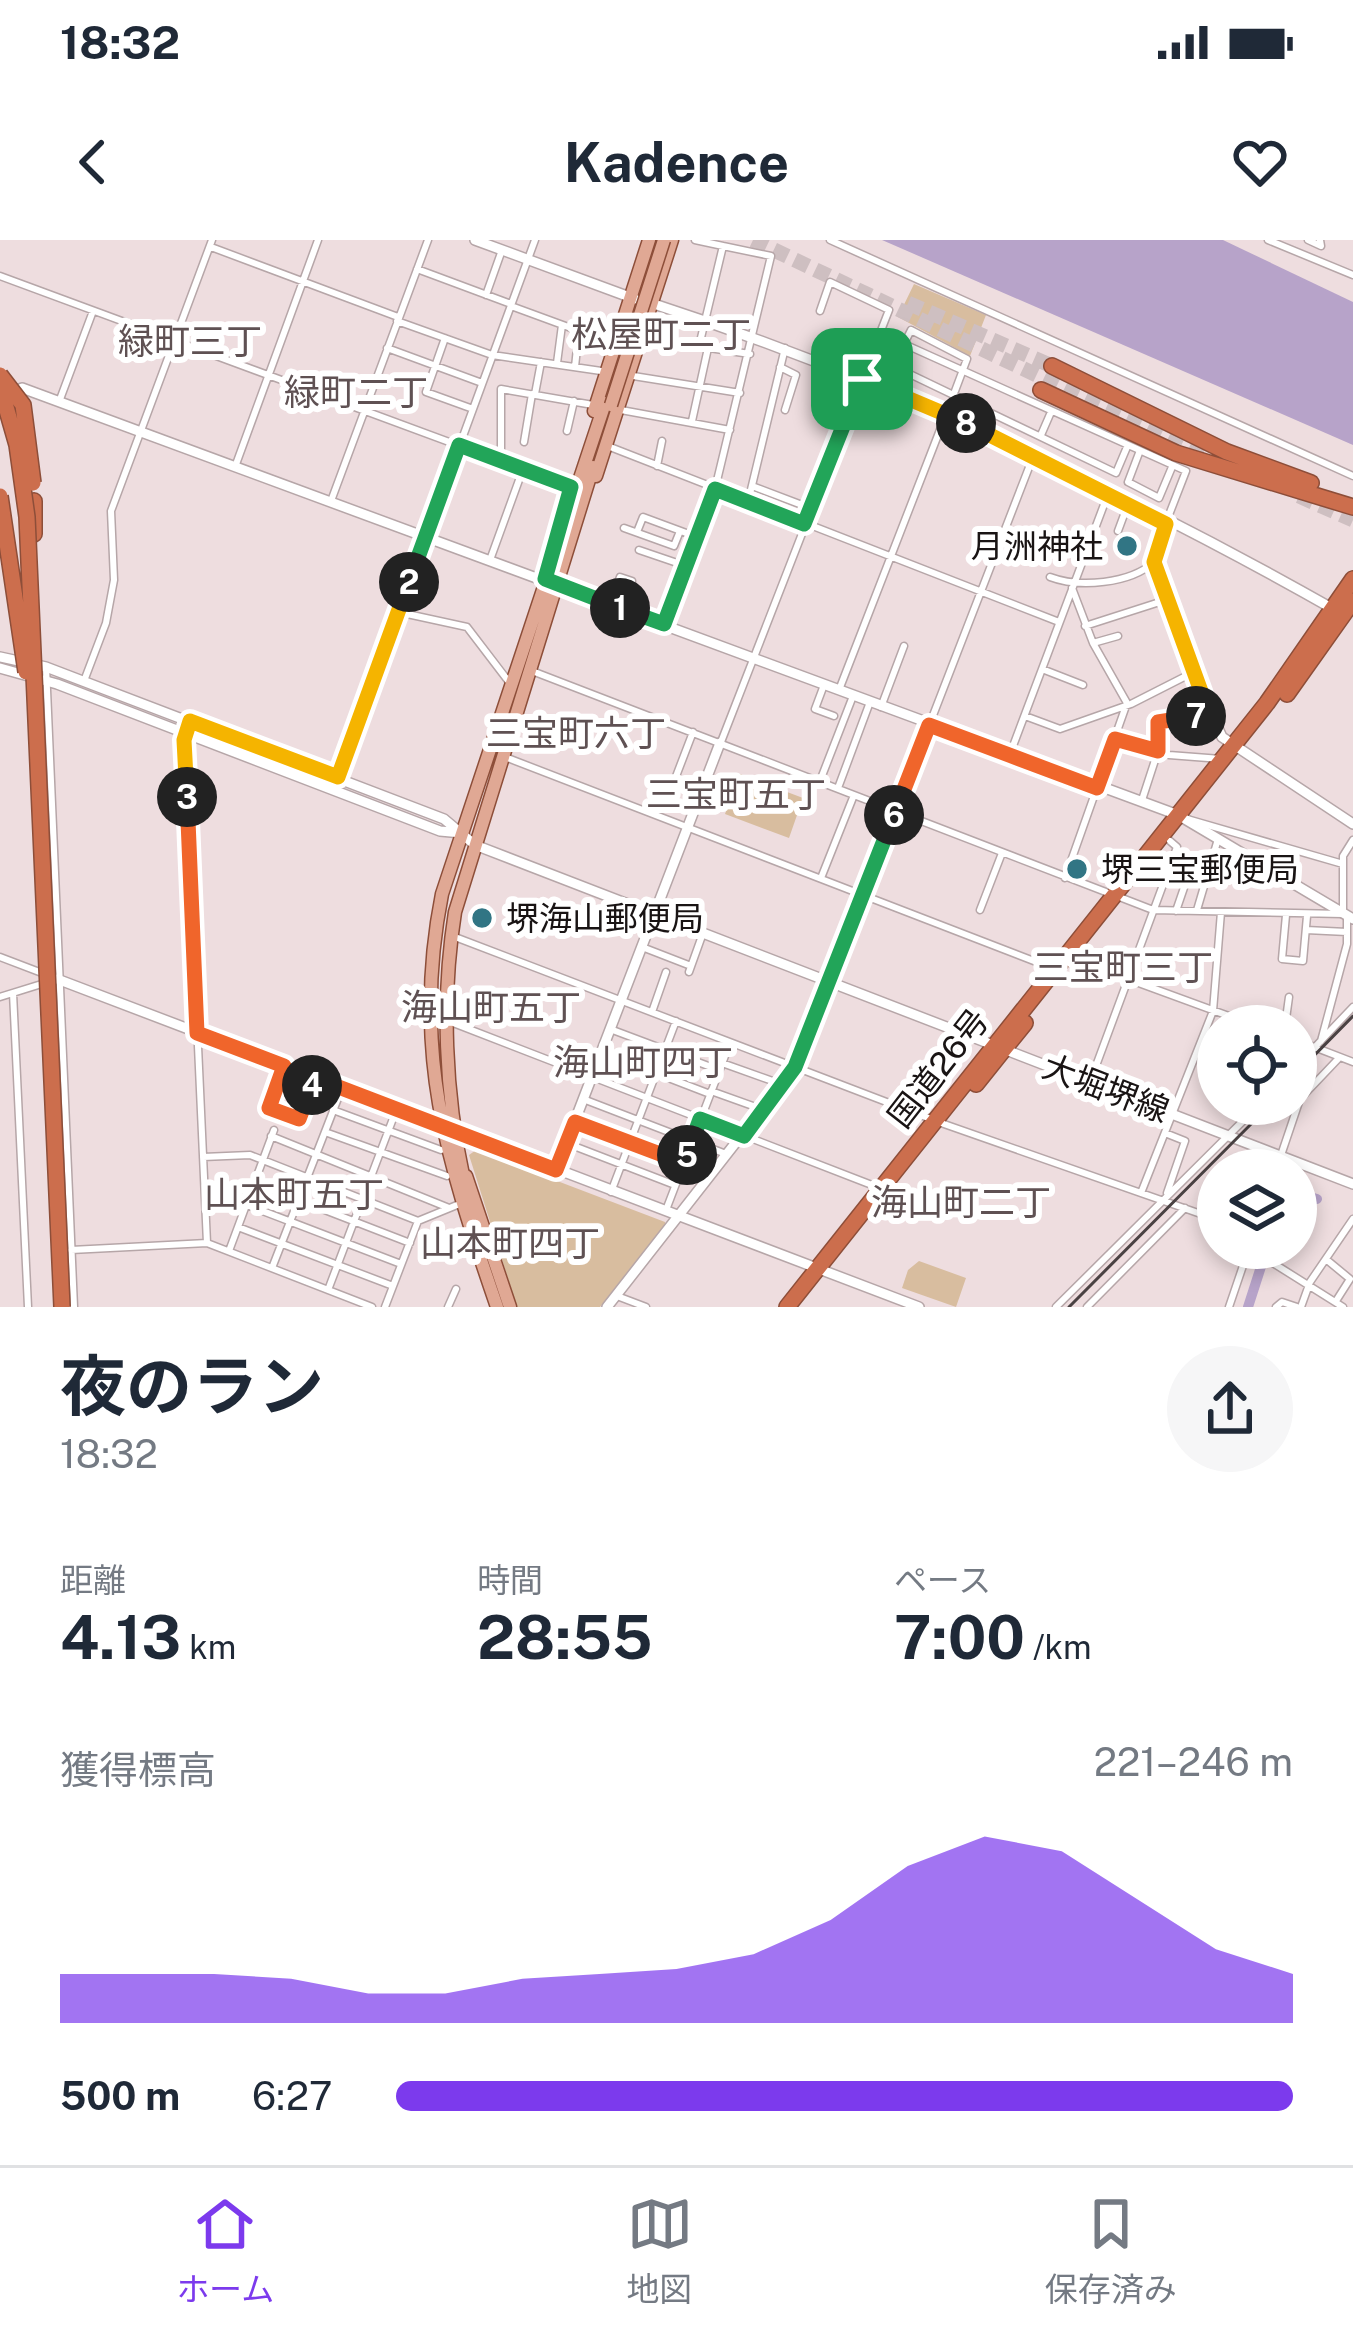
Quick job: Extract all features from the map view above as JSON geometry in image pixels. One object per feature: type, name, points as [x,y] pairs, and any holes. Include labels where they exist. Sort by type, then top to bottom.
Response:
[{"type":"highway","points":[[1052,367],[1227,452],[1353,502]]},
{"type":"highway","points":[[0,375],[22,405],[31,453],[62,1307]]},
{"type":"highway","points":[[0,386],[25,495],[36,662]]},
{"type":"highway","points":[[1041,390],[1176,453],[1353,502]]},
{"type":"highway","points":[[0,413],[16,492],[29,678],[55,1250],[52,1307]]},
{"type":"highway","points":[[0,496],[29,678]]},
{"type":"highway","name":"国道26号","points":[[999,1047],[1344,609],[1353,579]]},
{"type":"highway","name":"国道26号","points":[[787,1307],[822,1272],[1118,897],[1170,841],[1182,817]]},
{"type":"highway","name":"国道26号","points":[[799,1307],[881,1189],[939,1122]]},
{"type":"main road","points":[[501,1307],[453,1207],[441,1150],[433,1087],[433,947],[462,833],[511,684],[605,446],[607,371],[619,334],[662,242]]},
{"type":"main road","points":[[501,1307],[454,1130],[448,1022],[452,936],[532,671],[571,487],[607,406],[628,375],[654,304],[662,242]]},
{"type":"main road","points":[[551,582],[662,242]]},
{"type":"main road","points":[[439,1124],[501,1307]]},
{"type":"street","points":[[235,467],[318,240]]},
{"type":"street","points":[[331,501],[428,240]]},
{"type":"street","points":[[475,240],[632,298],[785,347],[946,413],[1344,609]]},
{"type":"street","points":[[338,777],[535,240]]},
{"type":"street","points":[[664,624],[715,489],[772,256],[695,240]]},
{"type":"street","points":[[830,240],[1353,476]]},
{"type":"street","points":[[1268,240],[1353,275]]},
{"type":"street","points":[[1308,240],[1321,246],[1321,240]]},
{"type":"street","points":[[84,681],[106,623],[114,580],[111,511],[210,243],[492,356],[740,393]]},
{"type":"street","points":[[692,421],[704,321],[724,247]]},
{"type":"street","points":[[486,295],[502,250]]},
{"type":"street","points":[[417,269],[562,325],[619,334]]},
{"type":"street","points":[[0,276],[571,487]]},
{"type":"street","points":[[556,1170],[889,310],[830,282],[820,311]]},
{"type":"street","points":[[59,401],[93,311]]},
{"type":"street","points":[[557,364],[562,325]]},
{"type":"street","points":[[574,367],[579,329]]},
{"type":"street","points":[[955,391],[967,359],[911,329],[893,366],[955,391],[1116,472],[1127,447]]},
{"type":"street","points":[[445,338],[425,392],[472,409]]},
{"type":"street","points":[[640,338],[750,354]]},
{"type":"street","points":[[904,344],[1186,472],[1154,562],[1144,571],[1072,587],[1050,577]]},
{"type":"street","points":[[748,502],[785,347]]},
{"type":"street","points":[[387,348],[482,383]]},
{"type":"street","points":[[524,442],[541,362]]},
{"type":"street","points":[[772,402],[786,408],[795,372],[780,367]]},
{"type":"street","points":[[74,1307],[45,680],[36,662],[22,494],[0,399],[22,388],[1097,788],[1343,864]]},
{"type":"street","points":[[501,460],[501,389],[730,430]]},
{"type":"street","points":[[567,431],[574,401]]},
{"type":"street","points":[[1041,435],[1052,412]]},
{"type":"street","points":[[838,691],[946,413]]},
{"type":"street","points":[[657,466],[662,441]]},
{"type":"street","points":[[605,446],[1059,622]]},
{"type":"street","points":[[1139,453],[1128,482],[1159,498],[1172,466]]},
{"type":"street","points":[[608,1307],[795,1067],[1033,457]]},
{"type":"street","points":[[490,560],[523,469]]},
{"type":"street","points":[[752,486],[810,508]]},
{"type":"street","points":[[1010,755],[1108,494]]},
{"type":"street","points":[[1118,531],[1127,504]]},
{"type":"street","points":[[637,532],[643,517],[697,537]]},
{"type":"street","points":[[624,527],[674,546],[680,531]]},
{"type":"street","points":[[639,550],[686,566]]},
{"type":"street","points":[[1154,562],[1192,673],[1231,752],[1353,824]]},
{"type":"street","points":[[610,604],[620,577],[632,581],[623,609]]},
{"type":"street","points":[[1065,878],[1127,703],[1093,643],[1072,587]]},
{"type":"street","points":[[1085,626],[1166,600]]},
{"type":"street","points":[[398,612],[466,627],[511,684]]},
{"type":"street","points":[[1093,643],[1118,636]]},
{"type":"street","points":[[838,788],[904,646]]},
{"type":"street","points":[[0,657],[36,662],[440,831],[462,833]]},
{"type":"street","points":[[29,678],[36,662]]},
{"type":"street","points":[[0,668],[338,777],[444,819],[462,833]]},
{"type":"street","points":[[1042,669],[1083,685]]},
{"type":"street","points":[[532,671],[1153,910],[1348,916]]},
{"type":"street","points":[[1024,716],[1060,729],[1192,673]]},
{"type":"street","points":[[824,685],[815,709],[834,716]]},
{"type":"street","points":[[820,781],[853,696]]},
{"type":"street","points":[[1141,803],[1158,751],[1158,722],[1210,716]]},
{"type":"street","points":[[188,727],[207,1243]]},
{"type":"street","points":[[675,779],[693,732]]},
{"type":"street","points":[[1115,739],[1158,751],[1231,752]]},
{"type":"street","points":[[504,757],[1056,969]]},
{"type":"street","points":[[821,878],[854,795]]},
{"type":"street","points":[[1182,817],[1348,916]]},
{"type":"street","name":"大堀堺線","points":[[462,833],[476,845],[1265,1149]]},
{"type":"street","points":[[1197,911],[1218,838]]},
{"type":"street","points":[[1318,1044],[1347,932],[1343,864],[1353,840]]},
{"type":"street","points":[[1090,1082],[1178,847],[1170,841]]},
{"type":"street","points":[[980,910],[1002,853]]},
{"type":"street","points":[[1170,868],[1188,876],[1176,911]]},
{"type":"street","points":[[1342,896],[1353,897]]},
{"type":"street","points":[[1213,1005],[1221,912]]},
{"type":"street","points":[[1286,915],[1282,959],[1303,961],[1307,915]]},
{"type":"street","points":[[1306,930],[1347,932]]},
{"type":"street","points":[[642,947],[690,969],[704,933]]},
{"type":"street","points":[[452,936],[939,1122],[1197,1212]]},
{"type":"street","points":[[0,958],[919,1307]]},
{"type":"street","points":[[1073,959],[1197,1005]]},
{"type":"street","points":[[652,1012],[666,972]]},
{"type":"street","points":[[0,997],[57,979]]},
{"type":"street","points":[[14,994],[28,1307]]},
{"type":"street","points":[[1288,1005],[1289,997]]},
{"type":"street","points":[[1318,1044],[1353,1007]]},
{"type":"street","points":[[448,1022],[881,1189]]},
{"type":"street","points":[[610,1192],[676,1022]]},
{"type":"street","points":[[610,1029],[783,1085]]},
{"type":"street","points":[[665,1213],[730,1042]]},
{"type":"street","points":[[1318,1044],[1353,1062]]},
{"type":"street","points":[[602,1052],[764,1110]]},
{"type":"street","points":[[1141,1193],[1197,1052]]},
{"type":"street","points":[[1283,1149],[1300,1099],[1340,1058]]},
{"type":"street","points":[[284,1066],[269,1108],[299,1119],[315,1078]]},
{"type":"street","points":[[272,1268],[342,1088]]},
{"type":"street","points":[[584,1099],[729,1155]]},
{"type":"street","points":[[328,1290],[398,1108]]},
{"type":"street","points":[[333,1110],[441,1150]]},
{"type":"street","points":[[575,1122],[713,1174]]},
{"type":"street","points":[[1056,1307],[1240,1125]]},
{"type":"street","points":[[325,1132],[447,1176]]},
{"type":"street","points":[[229,1251],[273,1133],[453,1207]]},
{"type":"street","points":[[1165,1133],[1185,1141],[1165,1198]]},
{"type":"street","points":[[566,1143],[676,1185]]},
{"type":"street","points":[[203,1157],[250,1155],[418,1221],[453,1207]]},
{"type":"street","name":"大堀堺線","points":[[1317,1170],[1353,1184]]},
{"type":"street","points":[[255,1183],[410,1243]]},
{"type":"street","points":[[247,1205],[401,1264]]},
{"type":"street","points":[[1087,1307],[1185,1208]]},
{"type":"street","points":[[1276,1307],[1282,1302],[1299,1307],[1310,1282],[1353,1220]]},
{"type":"street","points":[[385,1307],[418,1221]]},
{"type":"street","points":[[238,1227],[393,1286]]},
{"type":"street","points":[[71,1250],[207,1243],[371,1307]]},
{"type":"street","points":[[1112,1251],[1127,1267]]},
{"type":"street","points":[[1327,1260],[1350,1279],[1336,1302],[1327,1307]]},
{"type":"street","points":[[1229,1307],[1242,1269]]},
{"type":"street","points":[[1289,1269],[1336,1302]]},
{"type":"street","points":[[448,1307],[456,1295]]},
{"type":"street","points":[[617,1296],[646,1307]]},
{"type":"street","points":[[1099,1296],[1109,1307]]},
{"type":"shaded area","points":[[882,240],[1223,240],[1353,302],[1353,445]]},
{"type":"shaded area","points":[[914,284],[986,315],[970,356],[898,317]]},
{"type":"shaded area","points":[[740,774],[803,798],[789,838],[725,814]]},
{"type":"shaded area","points":[[476,1150],[665,1225],[600,1307],[517,1307],[469,1155]]},
{"type":"shaded area","points":[[919,1261],[966,1278],[956,1307],[902,1288],[908,1270]]},
{"type":"waterway","points":[[1248,1307],[1260,1269]]},
{"type":"tunnel","points":[[753,240],[1211,458]]},
{"type":"tunnel","points":[[908,303],[1052,366]]},
{"type":"tunnel","points":[[1299,496],[1353,520]]},
{"type":"railway","points":[[1317,1053],[1353,1016]]},
{"type":"railway","points":[[1069,1307],[1250,1125]]},
{"type":"place","name":"月洲神社","points":[[1127,546]]},
{"type":"place","name":"堺三宝郵便局","points":[[1077,869]]},
{"type":"place","name":"堺海山郵便局","points":[[482,918]]},
{"type":"district","name":"松屋町二丁","points":[[661,334]]},
{"type":"district","name":"緑町三丁","points":[[190,341]]},
{"type":"district","name":"緑町二丁","points":[[356,392]]},
{"type":"district","name":"三宝町六丁","points":[[576,733]]},
{"type":"district","name":"三宝町五丁","points":[[736,794]]},
{"type":"district","name":"三宝町三丁","points":[[1123,967]]},
{"type":"district","name":"海山町五丁","points":[[491,1007]]},
{"type":"district","name":"海山町四丁","points":[[643,1062]]},
{"type":"district","name":"山本町五丁","points":[[294,1194]]},
{"type":"district","name":"海山町二丁","points":[[961,1202]]},
{"type":"district","name":"山本町四丁","points":[[510,1243]]},
{"type":"route","points":[[862,379],[946,413],[1166,524],[1154,562],[1210,716],[1178,716],[1158,722],[1158,751],[1115,739],[1097,788],[929,725],[795,1067],[744,1136],[700,1119],[684,1163],[575,1122],[556,1170],[315,1078],[299,1119],[269,1108],[284,1066],[197,1033],[184,740],[190,721],[338,777],[459,445],[571,487],[545,579],[664,624],[715,489],[804,524],[862,379]]}]
